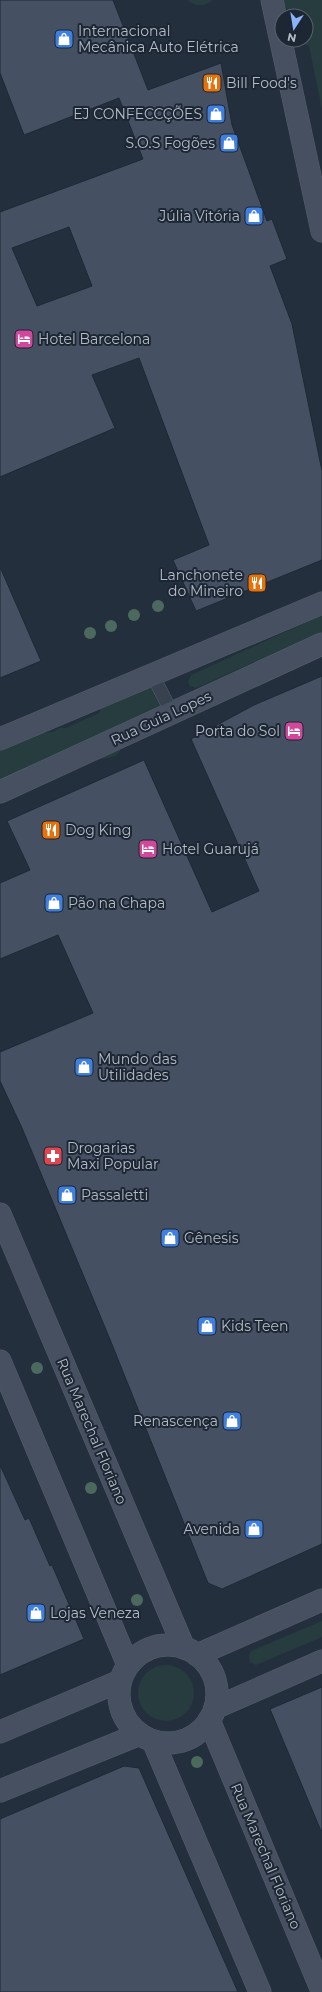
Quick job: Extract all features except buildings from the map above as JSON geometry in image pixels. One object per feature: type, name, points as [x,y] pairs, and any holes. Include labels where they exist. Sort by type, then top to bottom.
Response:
[{"type":"main road","points":[[272,0],[322,231]]},
{"type":"main road","points":[[0,739],[322,603]]},
{"type":"main road","name":"Rua Guia Lopes","points":[[0,792],[322,644]]},
{"type":"main road","name":"Rua Marechal Floriano","points":[[0,1214],[190,1652]]},
{"type":"main road","points":[[0,1361],[124,1673]]},
{"type":"main road","points":[[190,1652],[322,1600]]},
{"type":"main road","points":[[212,1714],[216,1687],[213,1677],[208,1668],[190,1652],[162,1646],[152,1648],[134,1658],[124,1673],[118,1692],[121,1710],[128,1723],[146,1737],[172,1742],[185,1740],[197,1734],[212,1714],[322,1661]]},
{"type":"main road","points":[[0,1732],[124,1673]]},
{"type":"main road","name":"Rua Marechal Floriano","points":[[212,1714],[322,1992]]},
{"type":"main road","points":[[0,1791],[146,1737]]},
{"type":"main road","points":[[146,1737],[260,1992]]},
{"type":"lane","points":[[152,674],[172,713]]},
{"type":"green space","points":[[187,0],[213,0],[203,5],[197,5]]},
{"type":"green space","points":[[283,0],[322,0],[322,109],[309,48],[314,48],[314,8],[287,8]]},
{"type":"green space","points":[[322,615],[322,632],[196,688],[190,686],[188,682],[191,675]]},
{"type":"green space","points":[[151,677],[162,703],[157,723],[122,744],[120,751],[115,756],[102,759],[81,758],[0,793],[0,743],[32,734],[53,732],[59,728],[66,728],[99,713],[105,697]]},
{"type":"green space","points":[[322,1621],[322,1637],[256,1665],[250,1662],[249,1655],[251,1651]]},
{"type":"green space","points":[[160,1665],[172,1665],[182,1669],[190,1677],[194,1687],[194,1699],[190,1709],[182,1717],[172,1721],[160,1721],[150,1717],[142,1709],[138,1699],[138,1687],[142,1677],[150,1669]]},
{"type":"place","name":"Internacional Mecânica Auto Elétrica","points":[[64,39]]},
{"type":"place","name":"Bill Food's","points":[[212,83]]},
{"type":"place","name":"EJ CONFECCÇÕES","points":[[216,114]]},
{"type":"place","name":"S.O.S Fogões","points":[[229,143]]},
{"type":"place","name":"Júlia Vitória","points":[[254,216]]},
{"type":"place","name":"Hotel Barcelona","points":[[24,339]]},
{"type":"place","name":"Lanchonete do Mineiro","points":[[257,583]]},
{"type":"place","name":"Porta do Sol","points":[[294,731]]},
{"type":"place","name":"Dog King","points":[[51,830]]},
{"type":"place","name":"Hotel Guarujá","points":[[148,849]]},
{"type":"place","name":"Pão na Chapa","points":[[54,903]]},
{"type":"place","name":"Mundo das Utilidades","points":[[84,1067]]},
{"type":"place","name":"Drogarias Maxi Popular","points":[[53,1156]]},
{"type":"place","name":"Passaletti","points":[[67,1195]]},
{"type":"place","name":"Gênesis","points":[[170,1238]]},
{"type":"place","name":"Kids Teen","points":[[207,1326]]},
{"type":"place","name":"Renascença","points":[[232,1421]]},
{"type":"place","name":"Avenida","points":[[254,1529]]},
{"type":"place","name":"Lojas Veneza","points":[[36,1613]]}]
